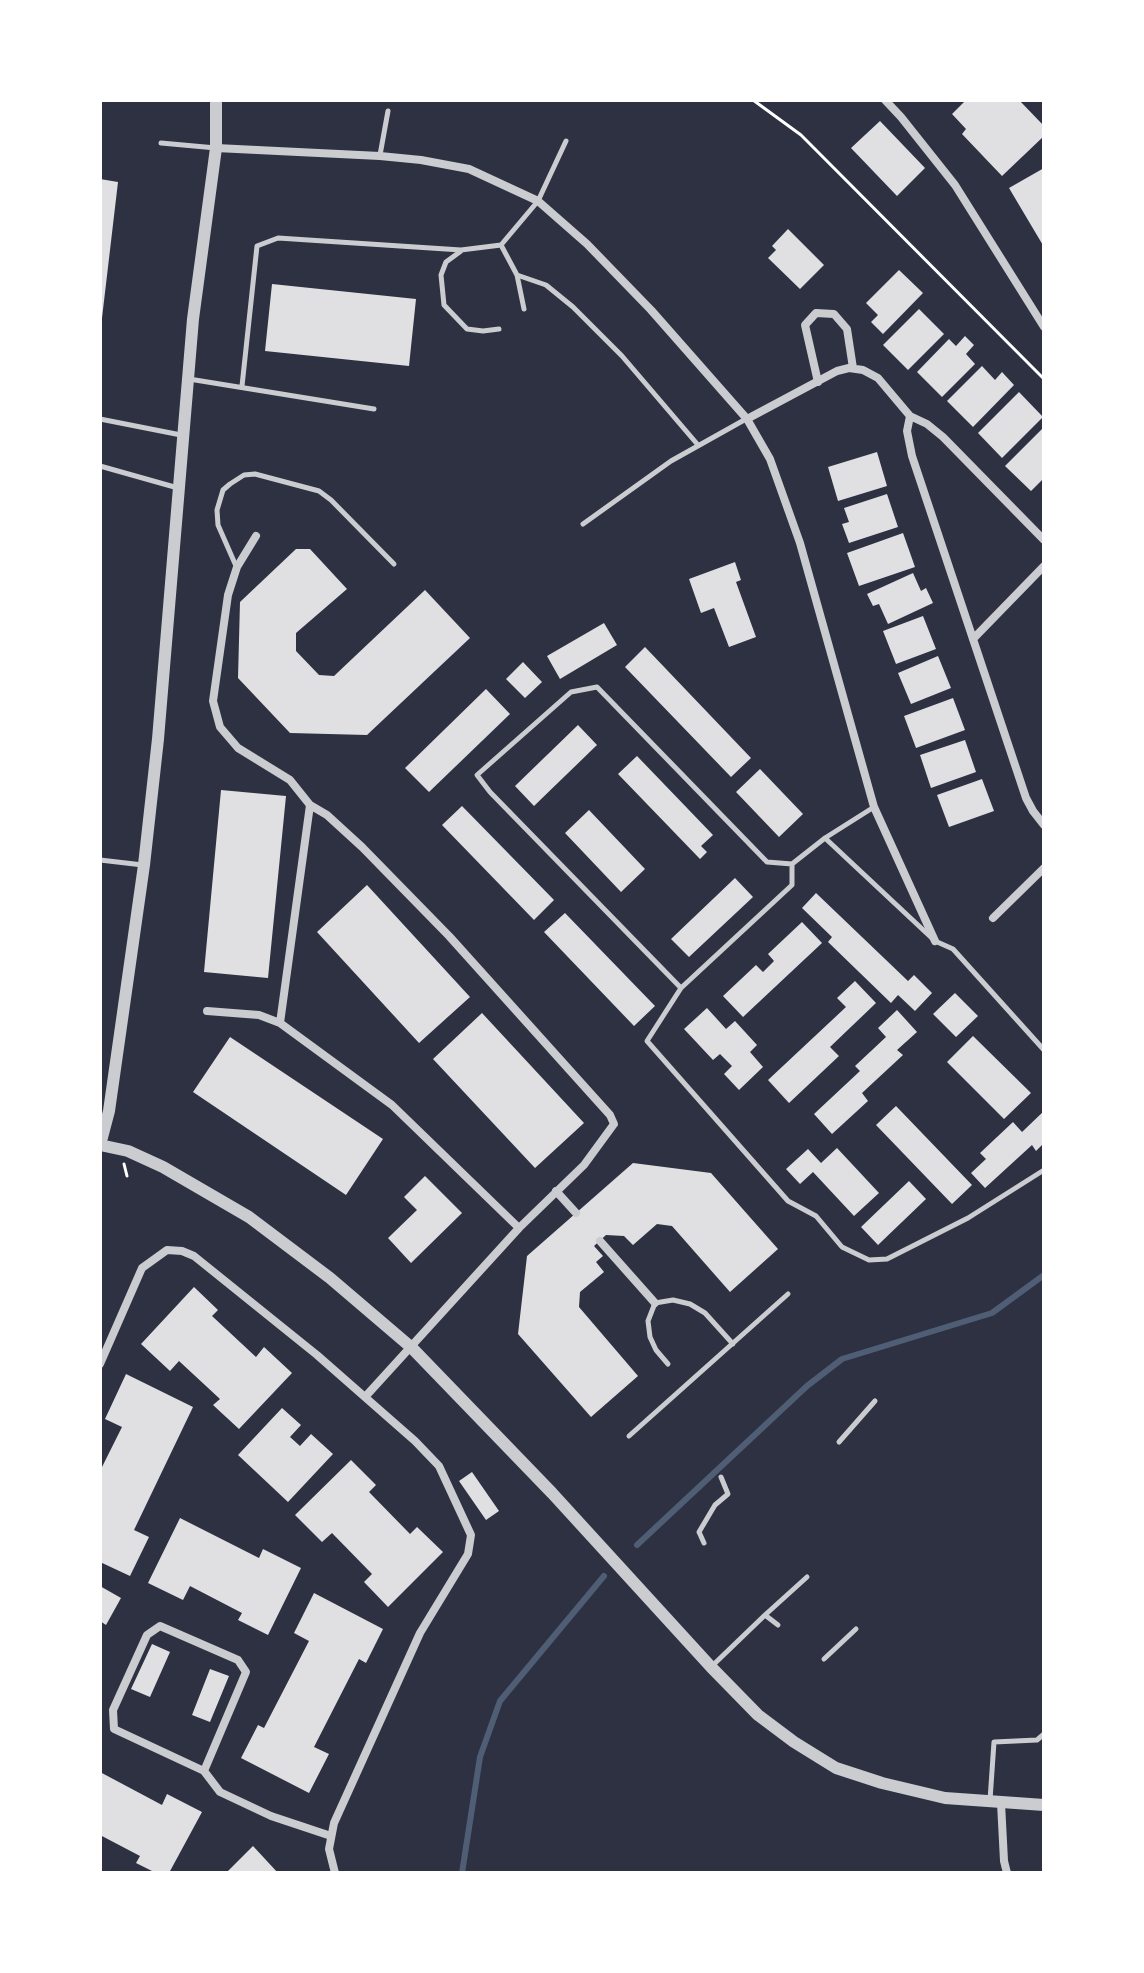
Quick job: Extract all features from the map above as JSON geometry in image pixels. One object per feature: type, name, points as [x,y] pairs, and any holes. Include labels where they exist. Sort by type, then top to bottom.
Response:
[{"type":"street","points":[[216,100],[216,148],[193,319],[144,865],[109,1111],[100,1145],[128,1151],[163,1167],[249,1217],[330,1278],[412,1348],[552,1493],[711,1667],[758,1715],[794,1742],[836,1768],[882,1783],[945,1798],[1044,1805]]},
{"type":"street","points":[[885,100],[955,185],[1044,327]]},
{"type":"street","points":[[216,148],[380,156],[469,169],[538,201],[587,244],[651,310],[747,419],[770,459],[800,543],[874,807],[935,941]]},
{"type":"street","points":[[818,382],[805,325],[816,313],[834,314],[847,329],[853,368]]},
{"type":"street","points":[[747,419],[837,371],[863,370],[878,378],[910,416],[943,437],[1044,540]]},
{"type":"street","points":[[910,416],[907,431],[912,456],[1026,798],[1044,825]]},
{"type":"street","points":[[256,536],[237,567],[228,595],[213,701],[220,727],[238,748],[290,780],[310,805],[327,815],[362,847],[449,936],[610,1115],[614,1124],[584,1165],[519,1228],[365,1397]]},
{"type":"street","points":[[973,639],[1044,566]]},
{"type":"street","points":[[280,1023],[310,805]]},
{"type":"street","points":[[993,918],[1044,868]]},
{"type":"street","points":[[207,1011],[259,1015],[280,1023],[392,1105],[519,1228]]},
{"type":"street","points":[[556,1191],[576,1213]]},
{"type":"street","points":[[600,1241],[655,1303]]},
{"type":"street","points":[[100,1364],[142,1268],[167,1250],[182,1251],[207,1265],[415,1441],[439,1466],[471,1535],[468,1554],[420,1633],[334,1823],[329,1849],[335,1873]]},
{"type":"street","points":[[204,1771],[246,1672],[238,1660],[160,1626],[147,1635],[113,1710],[114,1729],[204,1771],[220,1792],[271,1816],[331,1836]]},
{"type":"street","points":[[996,1802],[1007,1873]]},
{"type":"lane","points":[[380,156],[388,111]]},
{"type":"lane","points":[[242,386],[257,246],[278,238],[461,250],[501,245],[538,201],[566,141]]},
{"type":"lane","points":[[161,143],[216,148]]},
{"type":"lane","points":[[501,245],[517,275],[524,309]]},
{"type":"lane","points":[[461,250],[446,262],[441,275],[444,305],[467,329],[499,329]]},
{"type":"lane","points":[[517,275],[546,285],[573,307],[622,356],[698,445]]},
{"type":"lane","points":[[188,379],[374,409]]},
{"type":"lane","points":[[100,419],[183,436]]},
{"type":"lane","points":[[583,524],[698,445],[747,419]]},
{"type":"lane","points":[[100,466],[179,488]]},
{"type":"lane","points":[[237,567],[218,525],[217,510],[223,490],[244,475],[255,474],[319,491],[394,564]]},
{"type":"lane","points":[[681,988],[477,775],[571,692],[597,687],[767,862],[792,864],[825,838],[874,807]]},
{"type":"lane","points":[[825,838],[935,941],[953,949],[1044,1050]]},
{"type":"lane","points":[[100,860],[144,865]]},
{"type":"lane","points":[[792,864],[792,885],[681,988],[647,1041],[788,1201],[816,1216],[842,1247],[869,1260],[887,1259],[968,1218],[1044,1170]]},
{"type":"lane","points":[[629,1436],[788,1294]]},
{"type":"lane","points":[[668,1364],[650,1337],[648,1321],[655,1303],[673,1300],[690,1304],[705,1313],[733,1344]]},
{"type":"lane","points":[[839,1442],[875,1401]]},
{"type":"lane","points":[[704,1543],[699,1532],[715,1505],[728,1494],[721,1477]]},
{"type":"lane","points":[[711,1667],[807,1577]]},
{"type":"lane","points":[[765,1615],[778,1625]]},
{"type":"lane","points":[[824,1659],[856,1629]]},
{"type":"lane","points":[[996,1802],[994,1742],[1037,1740],[1044,1734]]},
{"type":"path","points":[[753,100],[801,135],[1044,379]]},
{"type":"path","points":[[116,1167],[123,1167],[127,1176]]},
{"type":"building","points":[[966,100],[1019,100],[1044,126],[1044,136],[1002,176],[962,134],[966,129],[952,114]]},
{"type":"building","points":[[880,121],[925,168],[897,196],[851,148]]},
{"type":"building","points":[[1044,168],[1044,247],[1009,188]]},
{"type":"building","points":[[100,179],[118,182],[102,318],[100,318]]},
{"type":"building","points":[[788,229],[824,265],[800,289],[768,258],[776,250],[772,246]]},
{"type":"building","points":[[899,270],[923,293],[883,334],[871,322],[878,315],[866,303]]},
{"type":"building","points":[[272,284],[416,299],[409,366],[265,351]]},
{"type":"building","points":[[919,309],[944,334],[908,370],[883,345]]},
{"type":"building","points":[[965,336],[974,345],[966,354],[975,364],[942,397],[917,372],[949,339],[956,346]]},
{"type":"building","points":[[982,366],[995,380],[1002,372],[1014,385],[973,427],[947,401]]},
{"type":"building","points":[[1019,392],[1043,417],[1002,458],[978,433]]},
{"type":"building","points":[[1044,427],[1044,478],[1031,491],[1005,466]]},
{"type":"building","points":[[877,452],[887,486],[838,501],[828,467]]},
{"type":"building","points":[[887,494],[898,527],[849,543],[842,524],[849,522],[844,508]]},
{"type":"building","points":[[903,533],[915,567],[859,586],[847,553]]},
{"type":"building","points":[[296,549],[310,549],[347,589],[296,633],[296,651],[319,675],[334,676],[425,590],[470,638],[367,735],[290,733],[238,678],[240,602]]},
{"type":"building","points":[[735,562],[741,580],[736,582],[756,637],[729,647],[714,608],[701,613],[689,579]]},
{"type":"building","points":[[913,573],[921,591],[926,588],[933,603],[888,624],[879,604],[873,606],[867,594]]},
{"type":"building","points":[[923,616],[936,649],[896,664],[883,631]]},
{"type":"building","points":[[604,623],[617,645],[560,679],[547,656]]},
{"type":"building","points":[[645,647],[751,758],[731,777],[625,667]]},
{"type":"building","points":[[938,656],[951,688],[911,704],[898,673]]},
{"type":"building","points":[[523,662],[542,682],[525,698],[506,679]]},
{"type":"building","points":[[486,689],[510,714],[429,792],[405,768]]},
{"type":"building","points":[[953,698],[965,730],[916,748],[904,716]]},
{"type":"building","points":[[578,725],[597,745],[534,806],[515,786]]},
{"type":"building","points":[[965,740],[976,772],[931,788],[920,755]]},
{"type":"building","points":[[637,756],[713,835],[701,846],[707,852],[700,859],[618,774]]},
{"type":"building","points":[[760,769],[803,814],[779,837],[736,792]]},
{"type":"building","points":[[982,779],[994,811],[949,827],[937,795]]},
{"type":"building","points":[[221,790],[286,796],[268,978],[204,972]]},
{"type":"building","points":[[462,806],[554,900],[534,920],[442,825]]},
{"type":"building","points":[[589,810],[645,869],[621,892],[565,833]]},
{"type":"building","points":[[735,878],[753,897],[689,957],[671,939]]},
{"type":"building","points":[[367,885],[470,997],[419,1043],[317,932]]},
{"type":"building","points":[[816,893],[908,981],[914,975],[932,993],[915,1011],[898,995],[891,1003],[828,942],[832,937],[802,908]]},
{"type":"building","points":[[565,913],[655,1006],[634,1026],[544,932]]},
{"type":"building","points":[[802,922],[822,943],[743,1017],[723,996],[756,965],[763,972],[774,961],[768,954]]},
{"type":"building","points":[[855,981],[876,1003],[830,1047],[839,1056],[789,1103],[768,1080],[846,1007],[837,998]]},
{"type":"building","points":[[955,993],[978,1016],[956,1037],[933,1014]]},
{"type":"building","points":[[707,1008],[726,1029],[735,1021],[757,1045],[750,1052],[763,1067],[739,1090],[724,1074],[732,1066],[720,1054],[713,1060],[684,1029]]},
{"type":"building","points":[[897,1010],[917,1032],[897,1050],[903,1055],[862,1093],[868,1101],[832,1134],[814,1114],[860,1071],[855,1066],[886,1037],[878,1028]]},
{"type":"building","points":[[482,1013],[584,1123],[535,1168],[433,1059]]},
{"type":"building","points":[[973,1036],[1031,1093],[1004,1119],[947,1062]]},
{"type":"building","points":[[230,1037],[383,1139],[346,1195],[193,1092]]},
{"type":"building","points":[[896,1106],[972,1185],[952,1204],[876,1125]]},
{"type":"building","points":[[1044,1111],[1044,1143],[1036,1151],[1032,1145],[985,1188],[971,1173],[986,1159],[980,1153],[1013,1122],[1022,1132]]},
{"type":"building","points":[[837,1148],[879,1193],[854,1216],[813,1172],[800,1184],[786,1169],[808,1149],[821,1163]]},
{"type":"building","points":[[633,1163],[711,1173],[778,1249],[730,1292],[672,1226],[657,1224],[633,1245],[624,1236],[606,1235],[594,1246],[603,1256],[596,1262],[604,1272],[580,1292],[579,1307],[638,1376],[591,1417],[518,1334],[527,1256]]},
{"type":"building","points":[[425,1176],[462,1213],[411,1263],[388,1238],[417,1210],[404,1197]]},
{"type":"building","points":[[909,1181],[926,1199],[878,1245],[861,1227]]},
{"type":"building","points":[[194,1287],[218,1310],[212,1316],[256,1357],[264,1347],[292,1373],[239,1429],[213,1405],[220,1399],[179,1361],[170,1371],[141,1344]]},
{"type":"building","points":[[126,1374],[193,1407],[134,1530],[149,1537],[130,1576],[100,1562],[100,1471],[122,1427],[105,1419]]},
{"type":"building","points":[[282,1408],[301,1425],[290,1437],[300,1446],[311,1434],[333,1454],[288,1502],[238,1455]]},
{"type":"building","points":[[351,1460],[376,1485],[369,1492],[410,1534],[417,1527],[443,1552],[388,1607],[364,1582],[372,1574],[332,1533],[322,1542],[295,1515]]},
{"type":"building","points":[[472,1472],[499,1511],[486,1520],[459,1481]]},
{"type":"building","points":[[180,1518],[259,1558],[263,1549],[301,1568],[268,1635],[238,1620],[242,1613],[190,1586],[183,1600],[148,1583]]},
{"type":"building","points":[[100,1586],[121,1598],[106,1625],[100,1621]]},
{"type":"building","points":[[314,1593],[383,1629],[366,1663],[359,1659],[314,1747],[329,1754],[309,1793],[241,1758],[258,1725],[264,1728],[309,1641],[294,1633]]},
{"type":"building","points":[[152,1644],[170,1652],[150,1697],[131,1689]]},
{"type":"building","points":[[210,1669],[229,1676],[210,1722],[192,1715]]},
{"type":"building","points":[[100,1772],[162,1805],[167,1794],[202,1812],[169,1873],[156,1873],[136,1863],[140,1856],[100,1835]]},
{"type":"building","points":[[253,1846],[278,1873],[228,1873],[227,1872]]},
{"type":"waterway","points":[[637,1545],[807,1386],[842,1359],[992,1313],[1044,1275]]},
{"type":"waterway","points":[[462,1873],[480,1757],[500,1701],[604,1576]]}]
